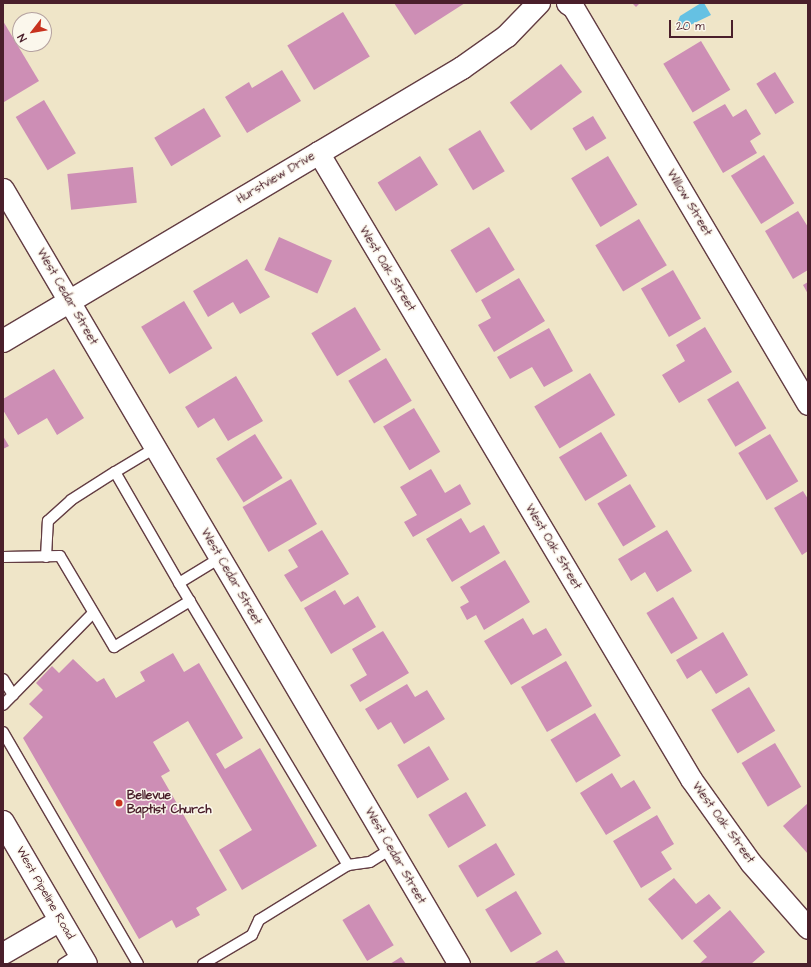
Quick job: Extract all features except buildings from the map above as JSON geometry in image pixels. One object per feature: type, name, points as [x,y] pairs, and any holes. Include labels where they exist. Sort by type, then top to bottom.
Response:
[{"type":"street","name":"Hurstview Drive","points":[[3,341],[318,152],[462,68],[507,36],[539,3]]},
{"type":"street","name":"Willow Street","points":[[567,3],[573,7],[808,404]]},
{"type":"street","name":"West Oak Street","points":[[318,152],[691,779],[751,863],[808,928]]},
{"type":"street","name":"West Cedar Street","points":[[3,189],[458,964]]},
{"type":"street","name":"West Pipeline Road","points":[[3,822],[60,920],[76,960]]},
{"type":"street","points":[[3,953],[60,920]]},
{"type":"lane","points":[[46,557],[48,521],[71,500],[155,448]]},
{"type":"lane","points":[[115,472],[179,583],[348,865]]},
{"type":"lane","points":[[3,557],[60,556],[114,647],[190,601]]},
{"type":"lane","points":[[179,583],[220,558]]},
{"type":"lane","points":[[3,705],[93,613]]},
{"type":"lane","points":[[3,679],[13,695]]},
{"type":"lane","points":[[3,732],[138,964]]},
{"type":"lane","points":[[203,964],[252,935],[259,920],[348,865],[370,862],[391,849]]},
{"type":"water","points":[[701,3],[704,3],[711,15],[682,29],[678,21],[680,16]]},
{"type":"place","name":"Bellevue Baptist Church","points":[[119,803]]}]
